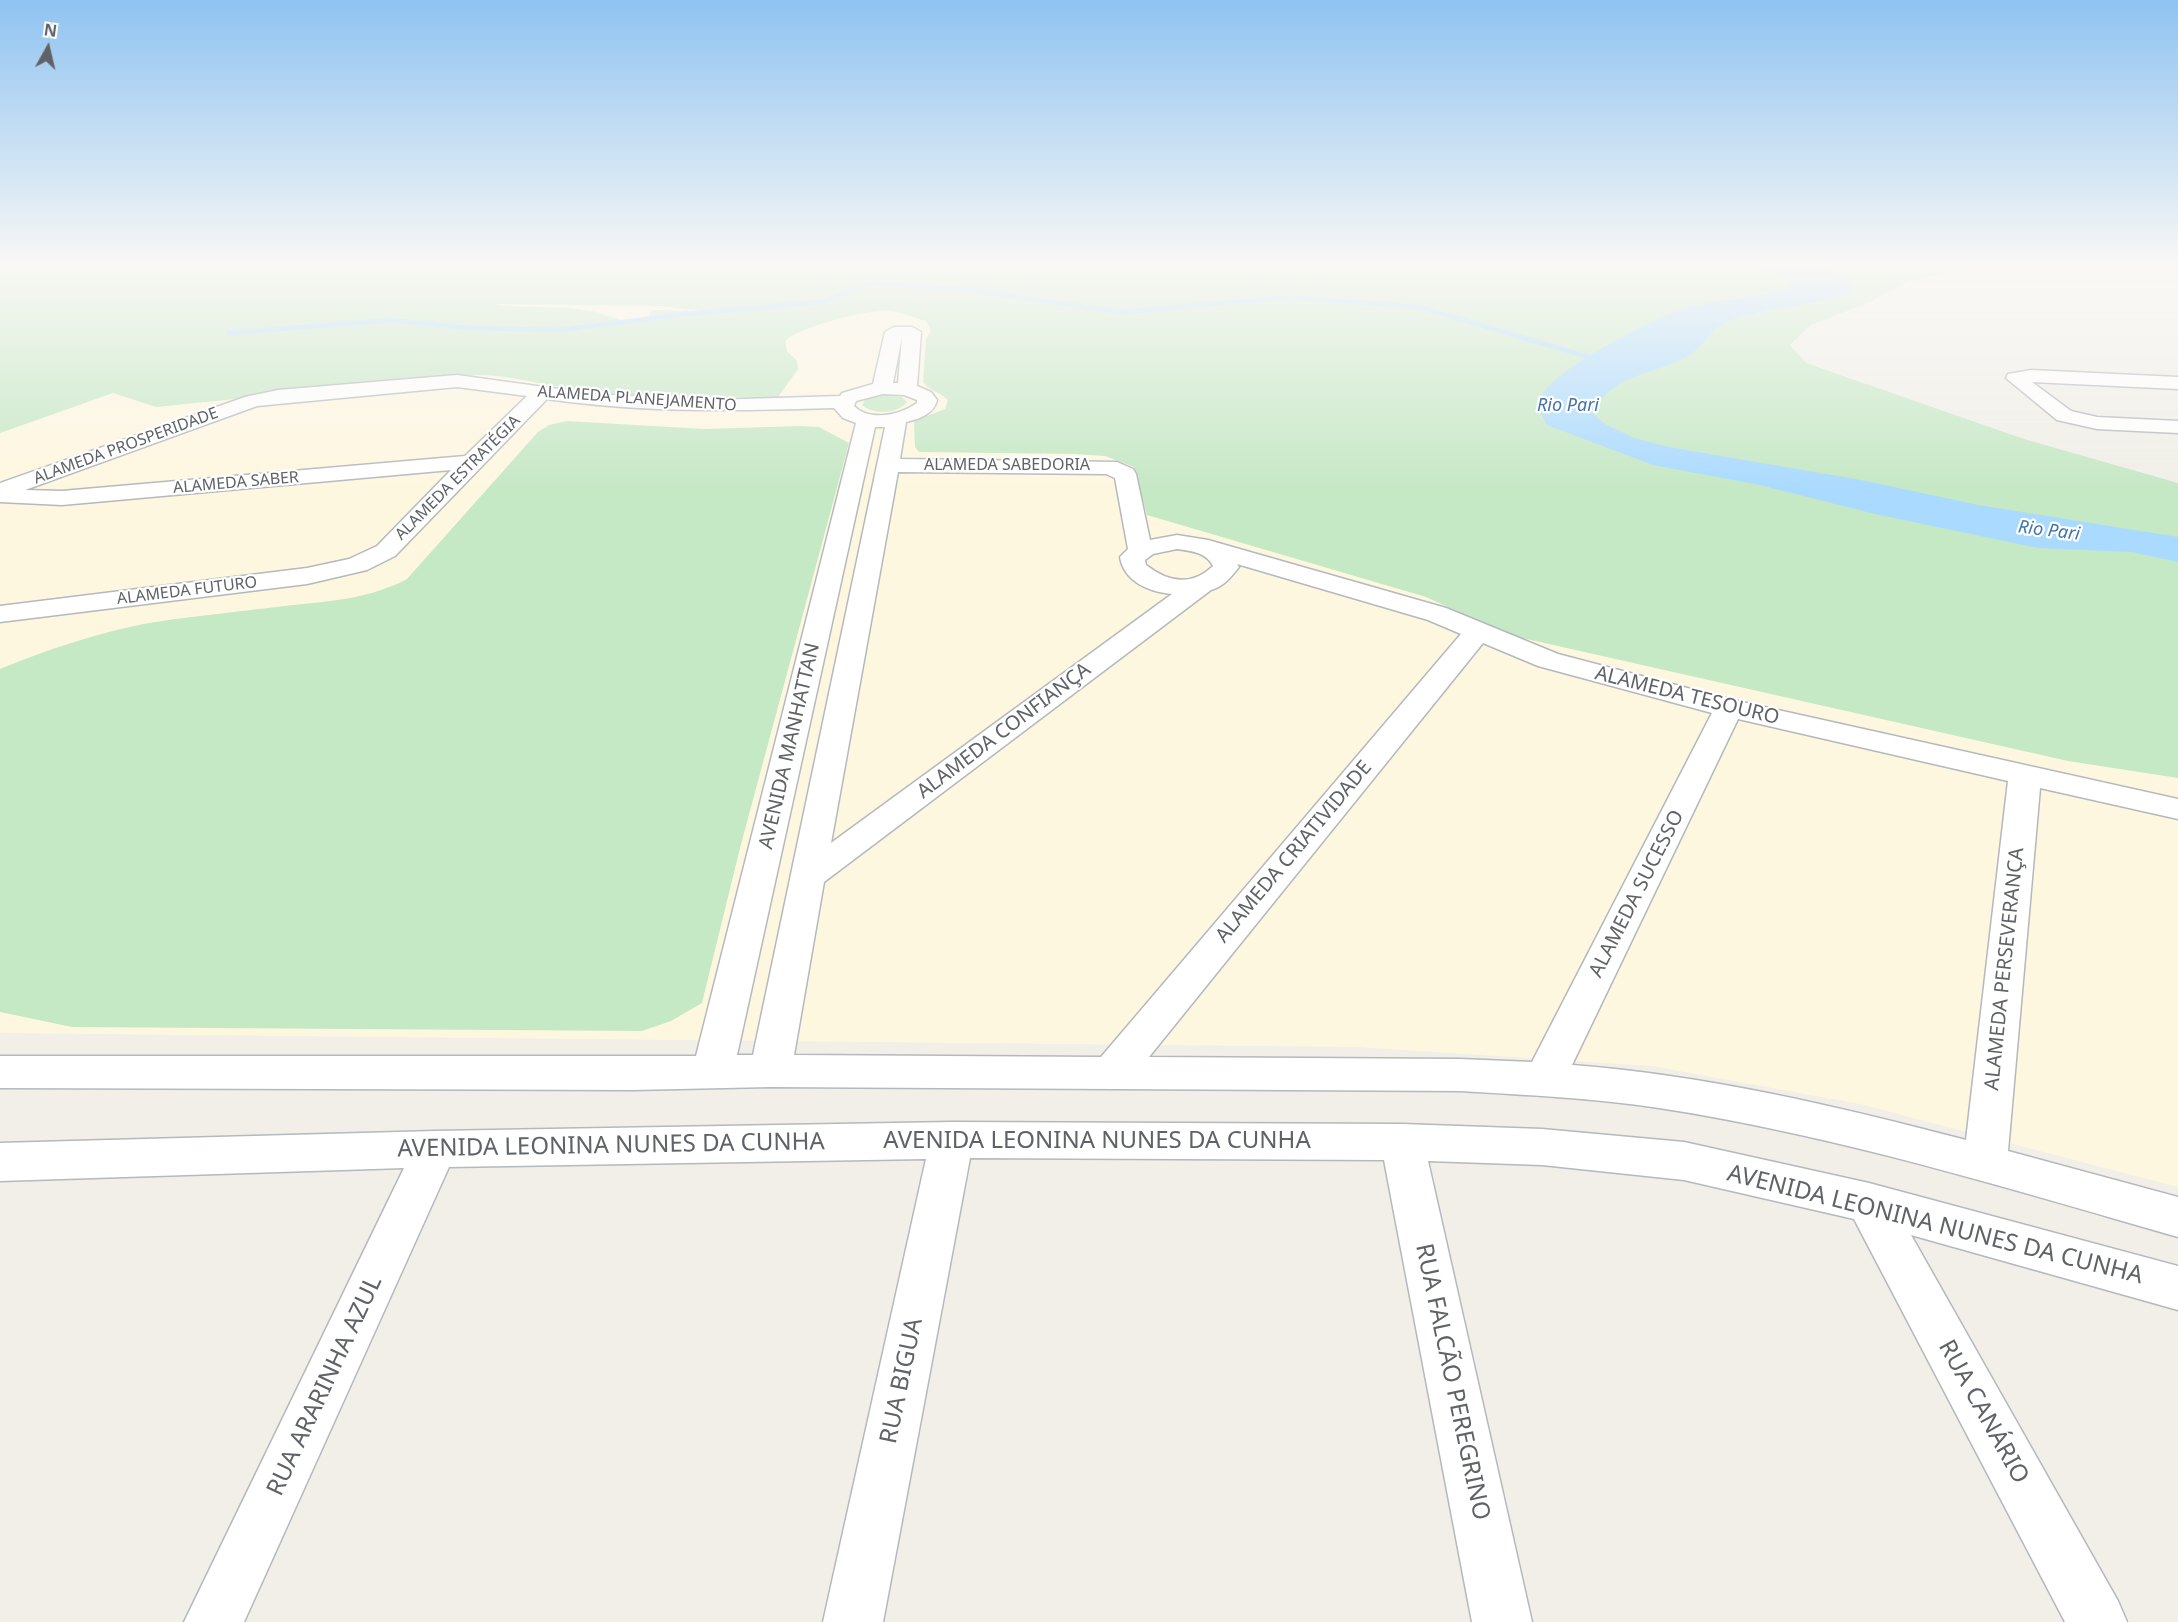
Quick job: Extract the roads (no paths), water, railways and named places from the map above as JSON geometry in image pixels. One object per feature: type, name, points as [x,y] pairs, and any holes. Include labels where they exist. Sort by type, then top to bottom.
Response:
[{"type":"street","points":[[882,388],[893,339]]},
{"type":"street","points":[[907,389],[911,339]]},
{"type":"street","points":[[398,385],[406,364]]},
{"type":"street","points":[[2178,383],[2031,376],[2015,378],[2064,416],[2097,423],[2178,427]]},
{"type":"street","name":"ALAMEDA PLANEJAMENTO","points":[[252,401],[278,396],[466,381],[541,394],[711,406],[869,413]]},
{"type":"street","points":[[882,388],[907,389],[924,396],[926,405],[910,415],[869,413],[858,393],[882,388]]},
{"type":"street","name":"ALAMEDA ESTRATÉGIA","points":[[373,559],[386,551],[471,462],[541,394]]},
{"type":"street","name":"ALAMEDA PROSPERIDADE","points":[[0,490],[252,401]]},
{"type":"street","name":"AVENIDA MANHATTAN","points":[[770,1071],[888,465],[869,413]]},
{"type":"street","name":"AVENIDA MANHATTAN","points":[[712,1073],[869,413]]},
{"type":"street","name":"ALAMEDA SABER","points":[[0,496],[62,498],[471,462]]},
{"type":"street","name":"ALAMEDA SABEDORIA","points":[[888,465],[1093,465],[1109,467],[1125,474],[1139,540]]},
{"type":"street","points":[[1139,540],[1131,565],[1141,577],[1170,586],[1201,585]]},
{"type":"street","name":"ALAMEDA TESOURO","points":[[1139,540],[1199,545],[1437,614],[1548,660],[1729,708],[2178,809]]},
{"type":"street","points":[[1199,545],[1224,560],[1224,571],[1265,564]]},
{"type":"street","name":"ALAMEDA FUTURO","points":[[6,616],[307,576],[373,559]]},
{"type":"street","name":"ALAMEDA CONFIANÇA","points":[[808,877],[1201,585],[1214,580],[1224,571]]},
{"type":"street","points":[[1141,577],[1143,628]]},
{"type":"street","name":"ALAMEDA CRIATIVIDADE","points":[[1111,1074],[1478,631]]},
{"type":"street","name":"ALAMEDA SUCESSO","points":[[1544,1079],[1729,708]]},
{"type":"street","name":"ALAMEDA PERSEVERANÇA","points":[[1985,1162],[2025,775]]},
{"type":"street","points":[[0,1072],[712,1073],[770,1071],[1460,1075],[1544,1079],[1684,1095],[1985,1162],[2178,1217]]},
{"type":"street","name":"AVENIDA LEONINA NUNES DA CUNHA","points":[[0,1162],[435,1149],[952,1140],[1402,1142],[1542,1147],[1684,1161],[1869,1203],[2178,1288]]},
{"type":"street","name":"RUA BIGUA","points":[[853,1622],[952,1140]]},
{"type":"street","name":"RUA FALCÃO PEREGRINO","points":[[1402,1142],[1502,1622]]},
{"type":"street","name":"RUA ARARINHA AZUL","points":[[214,1622],[435,1149]]},
{"type":"street","name":"RUA CANÁRIO","points":[[1869,1203],[2097,1622]]},
{"type":"water","name":"Rio Pari","points":[[1706,339],[1688,356],[1621,383],[1600,401],[1593,414],[1605,424],[1634,438],[1669,447],[1861,480],[1978,505],[2178,537],[2178,562],[2132,552],[2038,548],[1875,514],[1760,485],[1653,465],[1547,425],[1536,405],[1547,388],[1577,364],[1617,340]]},
{"type":"waterway","points":[[1527,339],[1599,360]]}]
